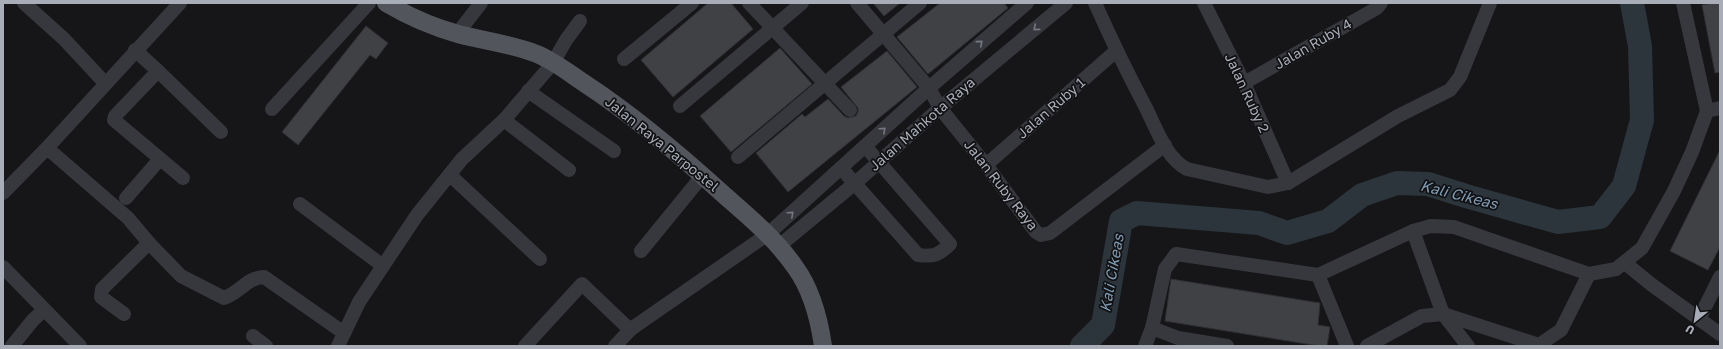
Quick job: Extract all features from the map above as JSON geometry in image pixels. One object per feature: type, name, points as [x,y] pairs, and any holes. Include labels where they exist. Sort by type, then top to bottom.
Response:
[{"type":"main road","name":"Jalan Raya Parpostel","points":[[386,3],[405,14],[458,34],[515,47],[538,55],[553,62],[637,120],[703,175],[773,240],[796,268],[806,287],[820,325],[823,346]]},
{"type":"street","points":[[24,3],[64,39],[105,84]]},
{"type":"street","points":[[272,109],[369,3]]},
{"type":"street","points":[[458,34],[481,3]]},
{"type":"street","points":[[624,59],[692,3]]},
{"type":"street","points":[[749,3],[850,110]]},
{"type":"street","points":[[680,106],[802,3]]},
{"type":"street","name":"Jalan Ruby Raya","points":[[857,3],[929,88],[940,108],[986,165],[1036,232],[1045,235],[1050,233],[1165,145]]},
{"type":"street","points":[[738,157],[920,3]]},
{"type":"street","name":"Jalan Mahkota Raya","points":[[773,240],[841,168],[929,88],[1027,3]]},
{"type":"street","name":"Jalan Mahkota Raya","points":[[773,240],[854,184],[940,108],[1066,3]]},
{"type":"street","points":[[1095,3],[1116,51],[1165,145],[1179,165],[1187,169],[1268,187],[1288,183],[1398,116],[1450,90],[1460,76],[1490,3]]},
{"type":"street","name":"Jalan Ruby 2","points":[[1204,3],[1244,83],[1288,183]]},
{"type":"street","name":"Jalan Ruby 4","points":[[1244,83],[1377,8],[1381,3]]},
{"type":"street","points":[[1146,346],[1152,328],[1165,269],[1176,254],[1318,275],[1413,231],[1431,226],[1454,227],[1589,274],[1616,269],[1642,248],[1674,192],[1713,110],[1683,3]]},
{"type":"street","points":[[3,193],[47,148],[105,84],[171,6]]},
{"type":"street","points":[[47,148],[128,218],[149,243],[181,276],[224,298],[234,295],[256,278],[264,277],[341,340],[358,302],[417,215],[471,150],[504,120],[553,62],[566,40],[580,21]]},
{"type":"street","points":[[135,50],[158,70],[221,132]]},
{"type":"street","name":"Jalan Ruby 1","points":[[986,165],[1116,51]]},
{"type":"street","points":[[158,70],[114,118],[114,120],[183,178]]},
{"type":"street","points":[[528,91],[614,151]]},
{"type":"street","points":[[504,120],[569,170]]},
{"type":"street","points":[[841,168],[918,255],[927,256],[940,254],[950,244],[865,146]]},
{"type":"street","points":[[126,198],[160,158]]},
{"type":"street","points":[[450,175],[540,259]]},
{"type":"street","points":[[642,251],[703,175]]},
{"type":"street","points":[[300,204],[383,266]]},
{"type":"street","points":[[1413,231],[1443,314],[1468,346]]},
{"type":"street","points":[[615,346],[631,329],[773,240]]},
{"type":"street","points":[[124,314],[101,297],[102,289],[149,243]]},
{"type":"street","points":[[1625,263],[1652,285],[1720,334]]},
{"type":"street","points":[[3,268],[80,346]]},
{"type":"street","points":[[1367,346],[1422,316],[1443,314],[1539,345],[1561,330],[1589,274]]},
{"type":"street","points":[[1318,275],[1347,346]]},
{"type":"street","points":[[1699,319],[1720,277]]},
{"type":"street","points":[[525,346],[582,284],[631,329]]},
{"type":"street","points":[[12,346],[33,320],[44,310]]},
{"type":"street","points":[[1152,328],[1178,338],[1227,346]]},
{"type":"street","points":[[253,336],[266,346]]},
{"type":"building","points":[[708,3],[731,3],[753,29],[673,97],[641,60]]},
{"type":"building","points":[[873,3],[900,3],[884,16]]},
{"type":"building","points":[[940,3],[1004,3],[1008,8],[928,74],[897,37]]},
{"type":"building","points":[[1720,3],[1720,72],[1715,73],[1702,5]]},
{"type":"building","points":[[366,26],[388,43],[376,59],[370,55],[298,145],[282,132]]},
{"type":"building","points":[[780,48],[812,84],[731,152],[700,116]]},
{"type":"building","points":[[887,51],[917,87],[788,192],[756,153],[802,114],[805,117],[828,99],[844,116],[848,118],[856,116],[858,108],[841,87]]},
{"type":"building","points":[[1720,150],[1720,247],[1708,270],[1670,251]]},
{"type":"building","points":[[1171,279],[1320,303],[1318,325],[1330,327],[1327,346],[1319,346],[1165,321]]},
{"type":"waterway","name":"Kali Cikeas","points":[[1082,346],[1103,325],[1121,221],[1137,213],[1259,223],[1287,233],[1328,221],[1362,195],[1397,183],[1428,184],[1558,222],[1600,217],[1624,186],[1642,120],[1640,46],[1632,3]]}]
